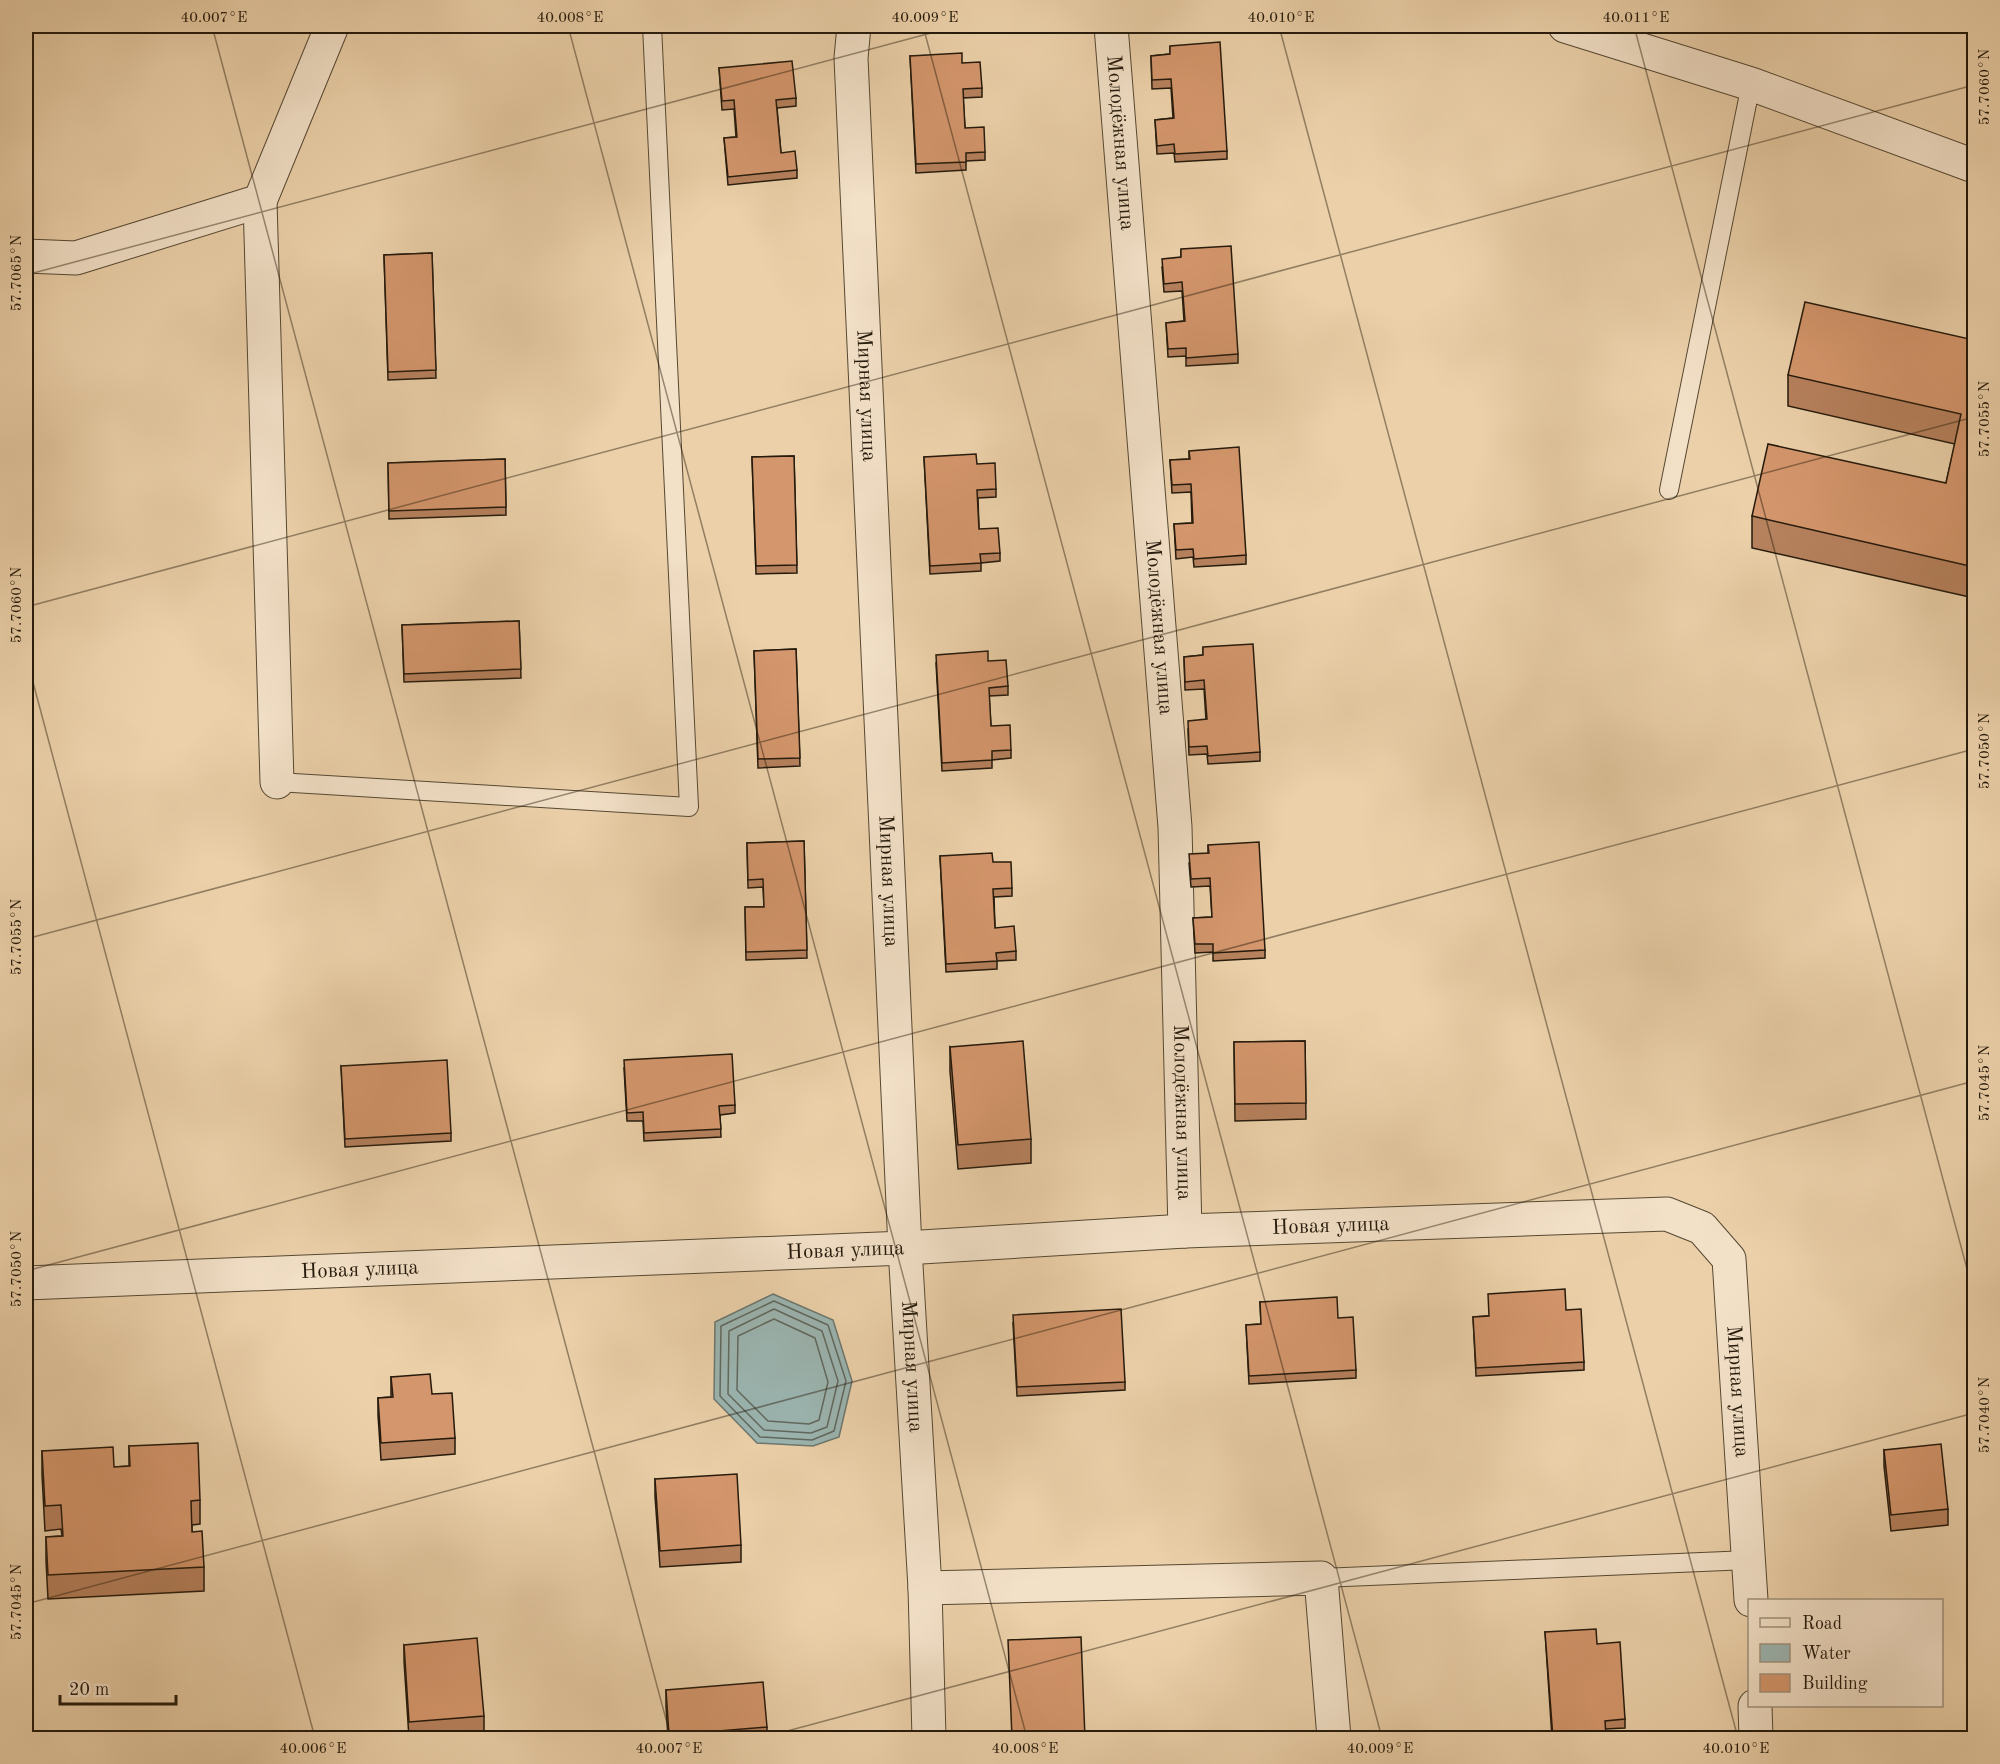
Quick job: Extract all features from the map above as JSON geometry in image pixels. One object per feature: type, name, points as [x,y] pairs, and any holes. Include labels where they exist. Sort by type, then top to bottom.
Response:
[{"type":"street","points":[[277,782],[260,201],[332,26]]},
{"type":"street","name":"Мирная улица","points":[[854,26],[851,58],[905,1248],[925,1588],[929,1738]]},
{"type":"street","name":"Молодёжная улица","points":[[1111,26],[1175,827],[1185,1231]]},
{"type":"street","points":[[1565,26],[1751,84],[1974,166]]},
{"type":"street","points":[[26,256],[76,258],[260,201]]},
{"type":"street","name":"Мирная улица","points":[[1667,1214],[1701,1228],[1729,1260],[1751,1599]]},
{"type":"street","name":"Новая улица","points":[[26,1283],[905,1248],[1185,1231],[1667,1214]]},
{"type":"street","points":[[925,1588],[1321,1578],[1334,1738]]},
{"type":"street","points":[[1755,1707],[1756,1738]]},
{"type":"lane","points":[[277,782],[689,807],[652,26]]},
{"type":"lane","points":[[1669,490],[1751,84]]},
{"type":"lane","points":[[1321,1578],[1749,1560]]},
{"type":"water","points":[[773,1294],[833,1320],[852,1381],[839,1437],[813,1446],[757,1443],[714,1399],[715,1322]]},
{"type":"building","points":[[1220,42],[1227,151],[1175,154],[1174,144],[1157,146],[1155,120],[1174,118],[1171,79],[1152,80],[1151,56],[1170,54],[1170,46]]},
{"type":"building","points":[[962,53],[962,63],[980,62],[982,88],[963,89],[965,128],[984,127],[985,152],[966,153],[966,162],[916,164],[910,56]]},
{"type":"building","points":[[792,61],[796,98],[776,100],[781,153],[795,151],[797,170],[728,177],[724,138],[737,137],[734,100],[722,101],[719,68]]},
{"type":"building","points":[[1231,246],[1238,354],[1186,358],[1186,348],[1168,349],[1166,323],[1185,321],[1182,282],[1164,284],[1162,259],[1181,257],[1181,249]]},
{"type":"building","points":[[432,253],[436,370],[388,372],[384,255]]},
{"type":"building","points":[[1805,302],[1974,340],[1974,567],[1752,516],[1768,444],[1946,483],[1961,414],[1788,375]]},
{"type":"building","points":[[1239,447],[1246,555],[1194,559],[1193,549],[1176,550],[1174,524],[1193,523],[1191,484],[1172,485],[1170,460],[1190,459],[1189,451]]},
{"type":"building","points":[[976,454],[977,464],[995,463],[996,489],[977,490],[979,529],[998,528],[1000,553],[980,554],[981,563],[930,566],[924,457]]},
{"type":"building","points":[[794,456],[797,565],[756,566],[752,457]]},
{"type":"building","points":[[505,459],[506,507],[389,511],[388,463]]},
{"type":"building","points":[[519,621],[521,669],[404,674],[402,625]]},
{"type":"building","points":[[1253,644],[1260,752],[1208,756],[1207,746],[1189,747],[1188,721],[1207,719],[1204,680],[1185,682],[1184,657],[1203,655],[1203,647]]},
{"type":"building","points":[[796,649],[800,758],[758,759],[754,651]]},
{"type":"building","points":[[988,651],[988,661],[1006,660],[1008,686],[989,688],[991,726],[1010,725],[1011,750],[992,751],[992,760],[942,763],[936,655]]},
{"type":"building","points":[[804,841],[807,950],[746,952],[745,907],[764,907],[763,879],[748,880],[747,843]]},
{"type":"building","points":[[1259,842],[1265,950],[1213,953],[1213,944],[1195,944],[1193,918],[1212,917],[1210,878],[1191,879],[1189,854],[1209,853],[1208,845]]},
{"type":"building","points":[[992,853],[993,862],[1011,862],[1012,888],[993,889],[995,928],[1014,926],[1016,951],[996,953],[997,961],[946,964],[940,856]]},
{"type":"building","points":[[1023,1041],[1031,1139],[958,1145],[950,1047]]},
{"type":"building","points":[[1305,1041],[1306,1103],[1235,1104],[1234,1042]]},
{"type":"building","points":[[732,1054],[735,1105],[719,1106],[721,1129],[644,1133],[643,1112],[627,1113],[624,1060]]},
{"type":"building","points":[[447,1060],[451,1133],[345,1139],[341,1066]]},
{"type":"building","points":[[1565,1289],[1566,1310],[1581,1309],[1584,1362],[1476,1368],[1473,1317],[1489,1316],[1488,1294]]},
{"type":"building","points":[[1337,1297],[1338,1318],[1353,1317],[1356,1370],[1249,1376],[1246,1325],[1261,1324],[1260,1302]]},
{"type":"building","points":[[1121,1309],[1125,1382],[1017,1387],[1013,1315]]},
{"type":"building","points":[[430,1374],[432,1394],[452,1393],[455,1438],[381,1443],[378,1398],[393,1397],[391,1377]]},
{"type":"building","points":[[198,1443],[200,1500],[191,1501],[192,1532],[202,1531],[204,1567],[48,1575],[46,1537],[63,1536],[61,1505],[45,1506],[42,1451],[113,1447],[114,1467],[130,1466],[129,1446]]},
{"type":"building","points":[[1941,1444],[1948,1509],[1891,1515],[1884,1450]]},
{"type":"building","points":[[737,1474],[741,1545],[660,1551],[655,1479]]},
{"type":"building","points":[[1596,1629],[1597,1644],[1620,1642],[1625,1719],[1605,1721],[1606,1736],[1553,1738],[1545,1632]]},
{"type":"building","points":[[1081,1637],[1085,1738],[1012,1738],[1008,1640]]},
{"type":"building","points":[[477,1638],[484,1716],[409,1722],[404,1645]]},
{"type":"building","points":[[763,1682],[767,1727],[669,1735],[666,1690]]}]
